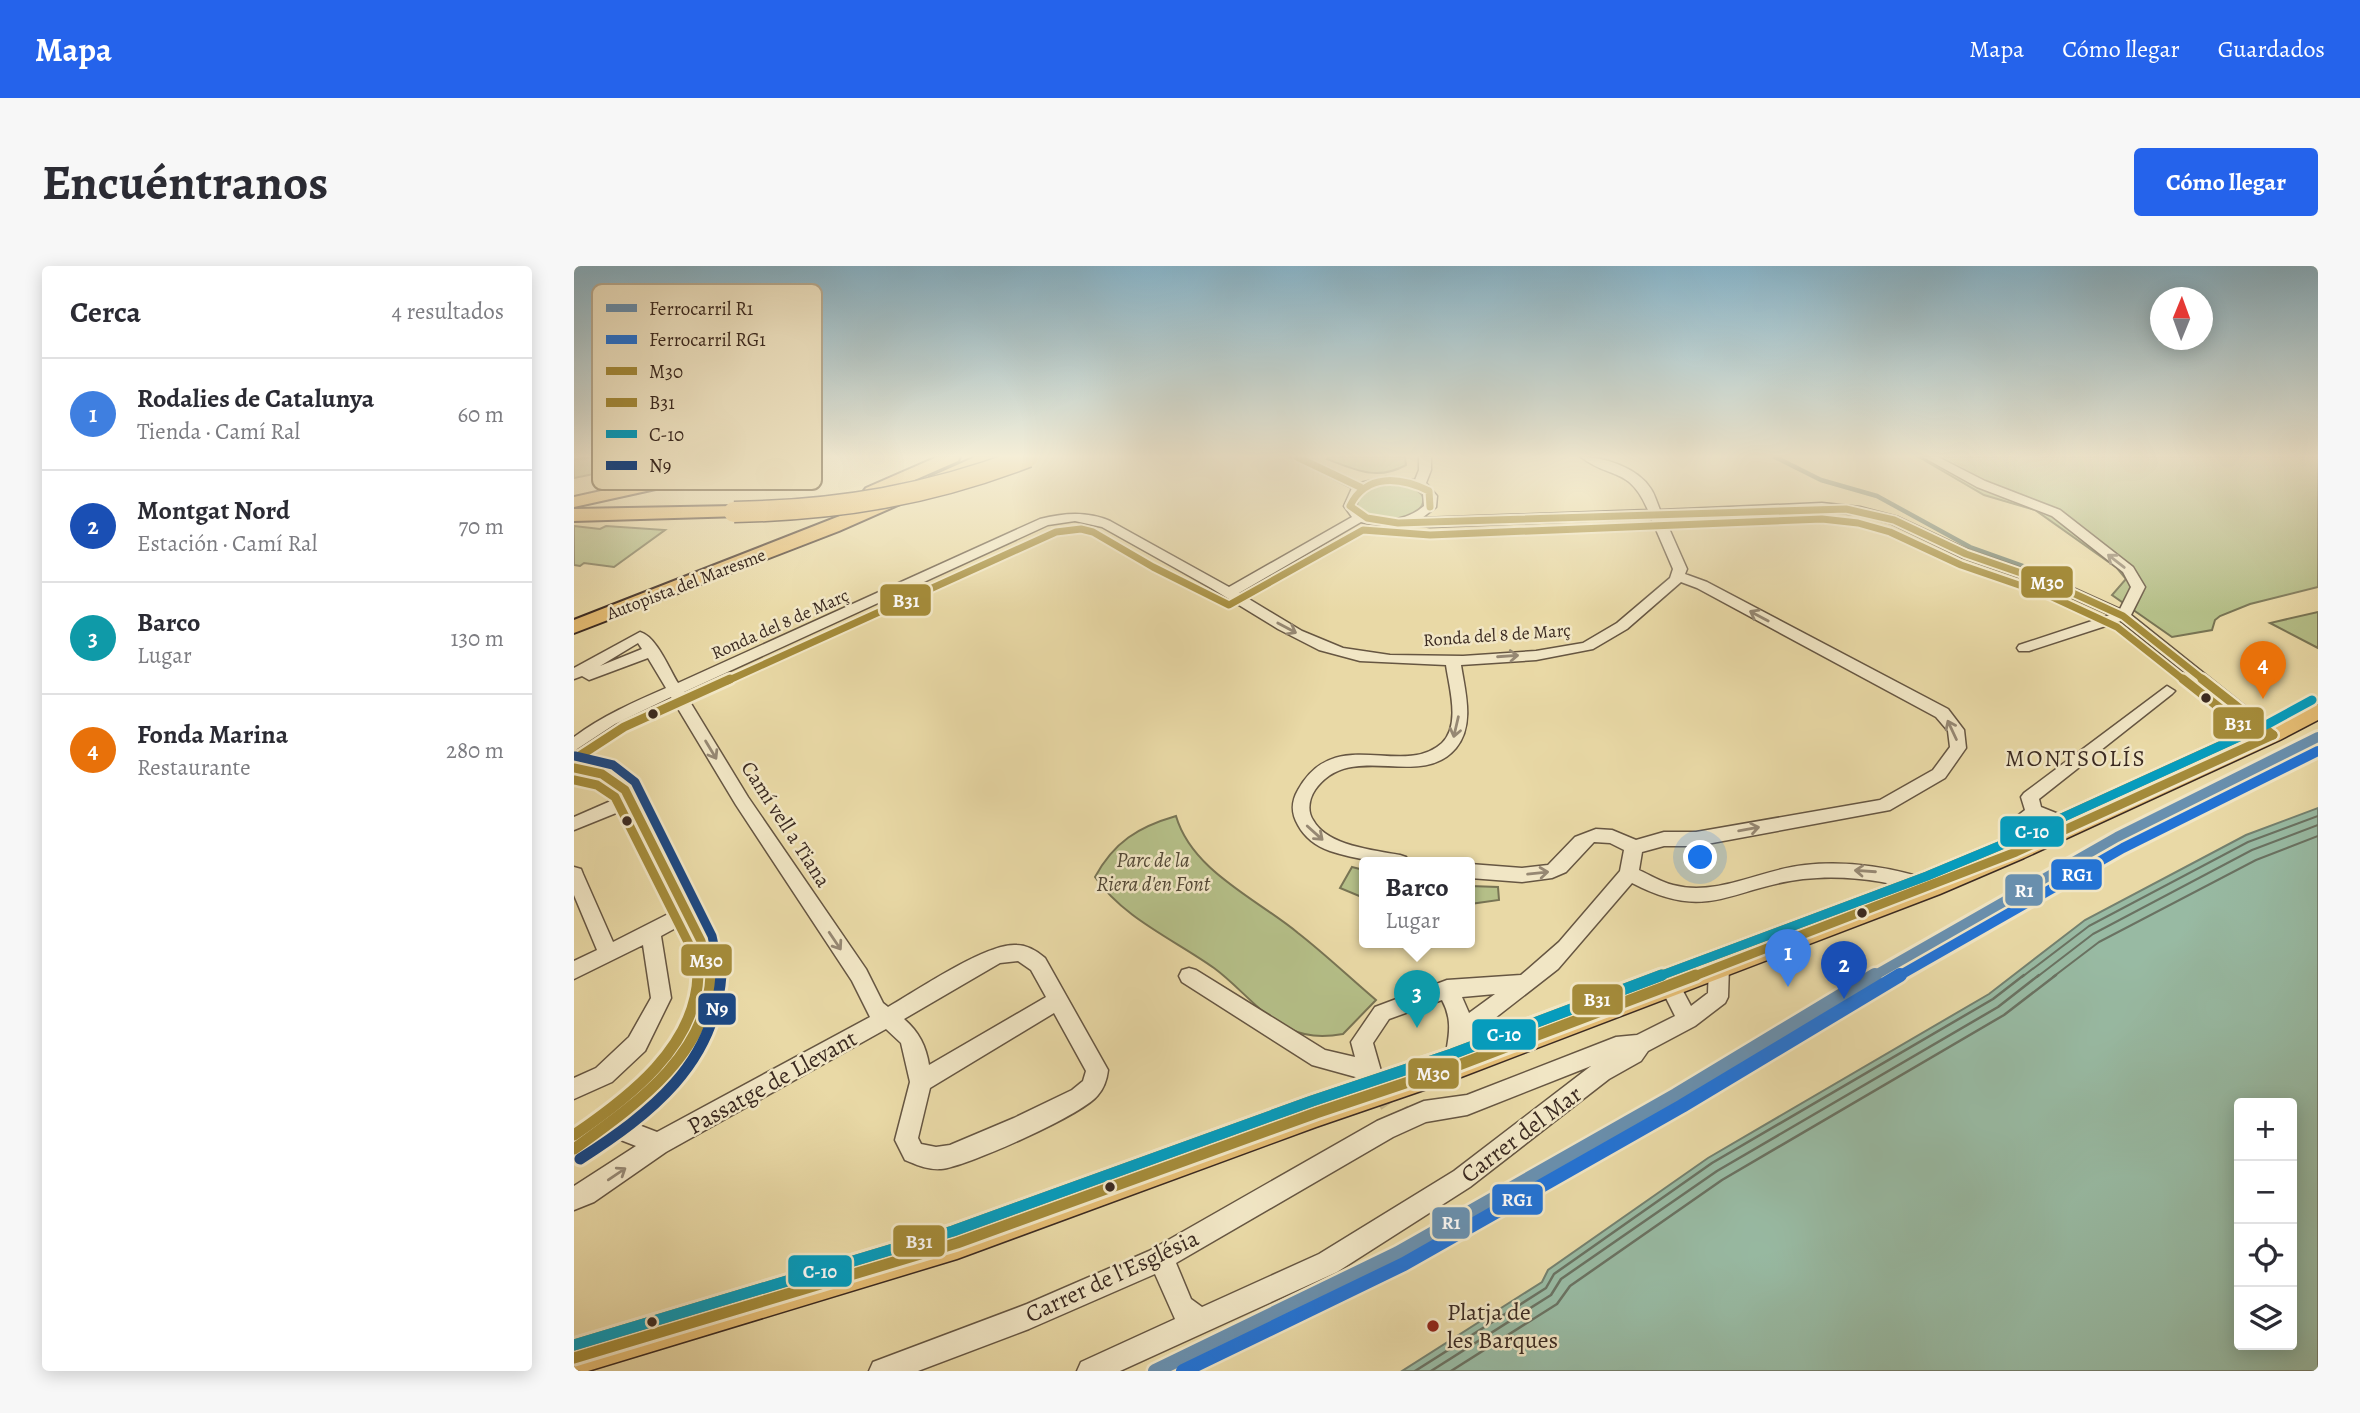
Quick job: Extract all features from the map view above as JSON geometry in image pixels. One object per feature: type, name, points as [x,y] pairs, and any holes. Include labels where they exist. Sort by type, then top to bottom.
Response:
[{"type":"highway","points":[[574,515],[801,509]]},
{"type":"highway","points":[[806,521],[830,509]]},
{"type":"highway","name":"Autopista del Maresme","points":[[574,609],[835,509]]},
{"type":"highway","name":"Autopista del Maresme","points":[[574,627],[874,509]]},
{"type":"main road","points":[[574,1358],[957,1244],[1316,1113],[1456,1066],[1931,887],[2016,852],[2318,712]]},
{"type":"street","points":[[1353,509],[1361,517],[1383,522],[1419,517],[1428,509]]},
{"type":"street","points":[[1433,509],[1447,517],[1472,521]]},
{"type":"street","points":[[1475,871],[1513,874],[1548,872],[1564,864],[1582,841],[1596,836],[1613,836],[1634,847],[1664,839],[1696,839],[1884,806],[1938,774],[1958,748],[1956,730],[1942,713],[1702,585],[1678,576],[1678,561],[1655,509]]},
{"type":"street","points":[[1408,520],[1430,523],[1785,509]]},
{"type":"street","points":[[1837,509],[1860,511],[1894,520],[1966,554],[2062,588],[2123,616],[2273,735]]},
{"type":"street","points":[[2024,648],[2123,616],[2138,587],[2128,570],[2048,509]]},
{"type":"street","name":"Ronda del 8 de Març","points":[[574,746],[607,722],[1053,520],[1081,517],[1097,520],[1314,642],[1339,653],[1388,660],[1557,652],[1586,646],[1615,632],[1678,576]]},
{"type":"street","points":[[1229,593],[1361,517]]},
{"type":"street","name":"Ronda del 8 de Març","points":[[1195,575],[1223,579],[1263,574]]},
{"type":"street","points":[[574,674],[640,636],[651,651],[574,681]]},
{"type":"street","name":"Camí vell a Tiana","points":[[651,651],[742,800],[859,975],[876,1009],[885,1019]]},
{"type":"street","points":[[1380,857],[1343,848],[1317,837],[1304,821],[1301,804],[1307,787],[1315,778],[1335,765],[1370,758],[1423,760],[1450,744],[1459,719],[1453,659]]},
{"type":"street","points":[[2035,812],[2030,797],[2166,691]]},
{"type":"street","points":[[574,768],[612,777],[625,790],[688,913],[709,961],[711,980],[704,1013],[694,1033],[664,1075],[611,1125],[574,1149]]},
{"type":"street","points":[[574,824],[630,800]]},
{"type":"street","points":[[2016,852],[2010,835],[2019,822],[2035,812],[2048,813],[2070,826]]},
{"type":"street","points":[[1462,1031],[1566,948],[1629,873],[1634,847]]},
{"type":"street","points":[[1629,873],[1679,894],[1725,892],[1783,875],[1842,870],[1874,871],[1931,887]]},
{"type":"street","points":[[574,874],[609,954]]},
{"type":"street","points":[[574,971],[688,913]]},
{"type":"street","points":[[574,1089],[604,1075],[637,1044],[661,998],[651,932]]},
{"type":"street","name":"Passatge de Llevant","points":[[574,1198],[598,1186],[657,1144],[994,957],[1009,952],[1030,956],[1038,964],[1097,1070],[1096,1079],[1089,1090],[1075,1101],[949,1156],[929,1158],[913,1152],[906,1140],[921,1082],[916,1051],[909,1037],[885,1019]]},
{"type":"street","name":"Carrer del Mar","points":[[1090,1371],[1328,1263],[1462,1180],[1601,1072],[1633,1054],[1640,1044],[1688,1020],[1718,997],[1719,966]]},
{"type":"street","points":[[1189,976],[1320,1058],[1370,1071],[1362,1042],[1382,1013],[1447,989],[1525,983]]},
{"type":"street","points":[[1669,984],[1688,1020]]},
{"type":"street","points":[[1447,989],[1458,1009],[1462,1031],[1456,1066]]},
{"type":"street","points":[[921,1082],[1058,1000]]},
{"type":"street","name":"Carrer de l'Església","points":[[883,1371],[1029,1317],[1161,1258],[1385,1129],[1402,1116],[1468,1105],[1616,1046],[1640,1044]]},
{"type":"street","points":[[611,1125],[657,1144]]},
{"type":"street","points":[[1161,1258],[1182,1308],[1201,1322]]},
{"type":"green space","points":[[1419,509],[1404,517],[1393,519],[1381,518],[1362,510]]},
{"type":"green space","points":[[2030,509],[2318,509],[2318,587],[2250,604],[2220,616],[2215,620],[2212,630],[2172,637],[2112,595],[2126,579],[2117,568]]},
{"type":"green space","points":[[574,526],[665,530],[614,567],[584,563],[580,566],[574,565]]},
{"type":"green space","points":[[2318,612],[2318,648],[2270,623]]},
{"type":"green space","name":"Parc de la Riera d'en Font","points":[[1176,816],[1196,853],[1211,868],[1282,920],[1376,1000],[1343,1034],[1309,1035],[1279,1023],[1214,968],[1120,905],[1095,877],[1110,854],[1128,838],[1150,825]]},
{"type":"green space","points":[[1352,867],[1359,869],[1359,896],[1340,888]]},
{"type":"green space","points":[[1475,886],[1498,887],[1499,900],[1475,903]]},
{"type":"water","points":[[2318,808],[2318,1371],[1402,1371],[1542,1282],[1548,1270],[1708,1158],[1989,994],[2085,920],[2246,835]]},
{"type":"waterway","points":[[1900,509],[1970,547],[2026,567],[2072,579]]},
{"type":"tunnel","points":[[1378,1083],[1398,1113]]},
{"type":"rail line","name":"R1","points":[[1155,1371],[1398,1253],[1676,1095],[1846,992],[2117,837],[2318,737]]},
{"type":"rail line","name":"RG1","points":[[1183,1371],[1404,1264],[1682,1106],[1852,1003],[2123,848],[2318,751]]},
{"type":"transit line","name":"M30","points":[[1353,509],[1367,518],[1398,523],[1797,509]]},
{"type":"transit line","name":"M30","points":[[1831,509],[1846,509],[1894,520],[1966,554],[2053,584],[2123,616],[2273,735]]},
{"type":"transit line","name":"B31","points":[[574,1345],[953,1231],[1312,1101],[1452,1054],[1927,876],[2011,841],[2250,732],[2117,627],[2048,595],[1961,565],[1890,532],[1858,523],[1822,519],[1430,535],[1363,530],[1229,605],[1153,567],[1093,532],[1081,529],[1056,532],[624,727],[581,755]]},
{"type":"transit line","name":"C-10","points":[[574,1345],[953,1231],[1312,1101],[1452,1054],[1927,876],[2011,841],[2268,724],[2312,700]]},
{"type":"transit line","name":"M30","points":[[574,1358],[957,1243],[1316,1113],[1456,1066],[1931,887],[2016,852],[2273,735]]},
{"type":"transit line","name":"N9","points":[[575,756],[613,765],[635,782],[712,936],[721,971],[719,1005],[707,1037],[688,1067],[637,1119],[580,1159]]},
{"type":"transit line","name":"M30","points":[[574,768],[602,774],[625,790],[701,941],[711,977],[706,1008],[680,1057],[641,1100],[574,1149]]},
{"type":"transit line","name":"B31","points":[[574,780],[597,785],[615,797],[687,938],[698,971],[697,995],[689,1019],[676,1043],[637,1087],[574,1135]]},
{"type":"place","name":"Fonda Marina","points":[[2263,699]]},
{"type":"place","name":"Rodalies de Catalunya","points":[[1788,987]]},
{"type":"place","name":"Montgat Nord","points":[[1844,999]]},
{"type":"place","name":"Barco","points":[[1417,1028]]},
{"type":"place","name":"Platja de les Barques","points":[[1433,1326]]},
{"type":"district","name":"MONTSOLÍS","points":[[2076,758]]}]
